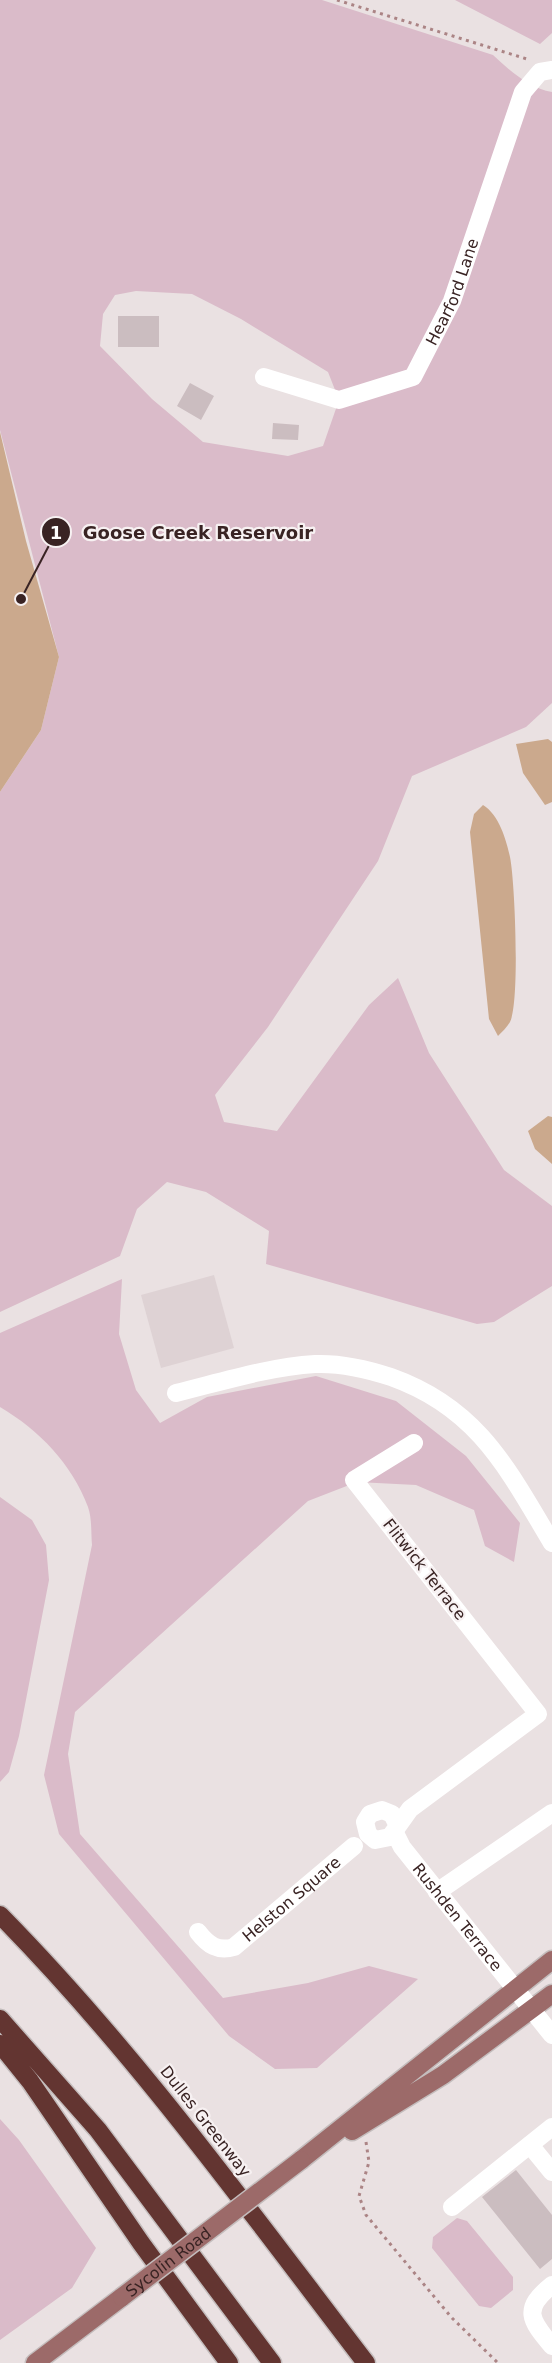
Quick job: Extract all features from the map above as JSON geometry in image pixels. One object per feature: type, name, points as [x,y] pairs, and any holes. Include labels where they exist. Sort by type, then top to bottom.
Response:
[{"type":"highway","name":"Dulles Greenway","points":[[0,1915],[93,2014],[146,2076],[366,2363]]},
{"type":"highway","points":[[0,2019],[98,2130],[272,2363]]},
{"type":"highway","points":[[0,2044],[30,2081],[141,2243],[229,2363]]},
{"type":"highway","points":[[330,2316],[376,2363]]},
{"type":"main road","name":"Sycolin Road","points":[[35,2363],[301,2160],[552,1960]]},
{"type":"main road","name":"Sycolin Road","points":[[301,2160],[360,2127],[443,2075],[552,1994]]},
{"type":"street","name":"Hearford Lane","points":[[264,377],[339,400],[413,377],[452,301],[523,92],[540,72],[552,70]]},
{"type":"street","points":[[176,1393],[273,1370],[316,1364],[368,1369],[411,1384],[444,1402],[472,1424],[506,1467],[552,1543]]},
{"type":"street","name":"Flitwick Terrace","points":[[414,1443],[354,1480],[538,1714]]},
{"type":"street","name":"Helston Square","points":[[198,1932],[204,1940],[219,1949],[234,1947],[354,1846],[387,1832],[410,1809],[538,1714]]},
{"type":"street","points":[[437,1892],[552,1813]]},
{"type":"street","name":"Rushden Terrace","points":[[387,1832],[552,2036]]},
{"type":"street","points":[[452,2207],[552,2127]]},
{"type":"street","points":[[530,2145],[552,2172]]},
{"type":"street","points":[[552,2284],[534,2302],[531,2312],[537,2328],[552,2346]]},
{"type":"path","points":[[337,0],[534,61]]},
{"type":"path","points":[[360,2127],[369,2162],[359,2196],[366,2215],[452,2318],[498,2363]]},
{"type":"shaded area","points":[[0,0],[322,0],[493,55],[527,82],[552,92],[552,703],[526,727],[412,776],[378,861],[268,1027],[215,1095],[224,1122],[277,1131],[369,1005],[398,978],[429,1053],[504,1170],[552,1206],[552,1286],[494,1322],[477,1324],[266,1264],[269,1231],[206,1192],[167,1182],[137,1209],[120,1256],[0,1312],[0,792],[41,730],[59,657],[0,430]],"holes":[[[136,291],[192,294],[241,319],[328,372],[339,400],[323,446],[288,456],[203,442],[152,399],[100,346],[103,314],[115,295]]]},
{"type":"shaded area","points":[[455,0],[552,0],[552,33],[540,44]]},
{"type":"shaded area","points":[[0,432],[26,541],[59,657],[41,730],[0,792]]},
{"type":"shaded area","points":[[548,739],[552,742],[552,802],[545,805],[523,773],[516,744]]},
{"type":"shaded area","points":[[483,805],[498,821],[504,835],[510,857],[514,890],[516,967],[513,1010],[510,1022],[498,1036],[489,1019],[470,832],[474,814]]},
{"type":"shaded area","points":[[548,1116],[552,1117],[552,1164],[535,1149],[528,1131]]},
{"type":"shaded area","points":[[214,1275],[234,1348],[161,1368],[141,1295]]},
{"type":"shaded area","points":[[122,1279],[119,1334],[136,1390],[160,1423],[207,1397],[316,1376],[396,1401],[466,1456],[520,1523],[514,1562],[485,1546],[474,1510],[416,1485],[357,1482],[308,1501],[75,1712],[68,1754],[80,1834],[223,1998],[308,1983],[369,1966],[418,1979],[317,2068],[275,2069],[229,2036],[59,1834],[44,1775],[92,1545],[91,1521],[88,1507],[73,1476],[53,1450],[28,1426],[0,1407],[0,1333]]},
{"type":"shaded area","points":[[0,1497],[32,1520],[46,1545],[49,1580],[19,1736],[9,1772],[0,1782]]},
{"type":"shaded area","points":[[0,2119],[19,2140],[96,2248],[72,2288],[0,2340]]},
{"type":"shaded area","points":[[457,2218],[467,2221],[513,2277],[513,2290],[491,2308],[479,2306],[432,2248],[433,2237]]},
{"type":"building","points":[[118,316],[159,316],[159,347],[118,347]]},
{"type":"building","points":[[190,383],[214,396],[201,420],[177,406]]},
{"type":"building","points":[[273,423],[299,425],[298,440],[272,439]]},
{"type":"building","points":[[516,2170],[552,2215],[552,2259],[540,2269],[482,2197]]},
{"type":"place","name":"Goose Creek Reservoir","points":[[21,599]]}]
